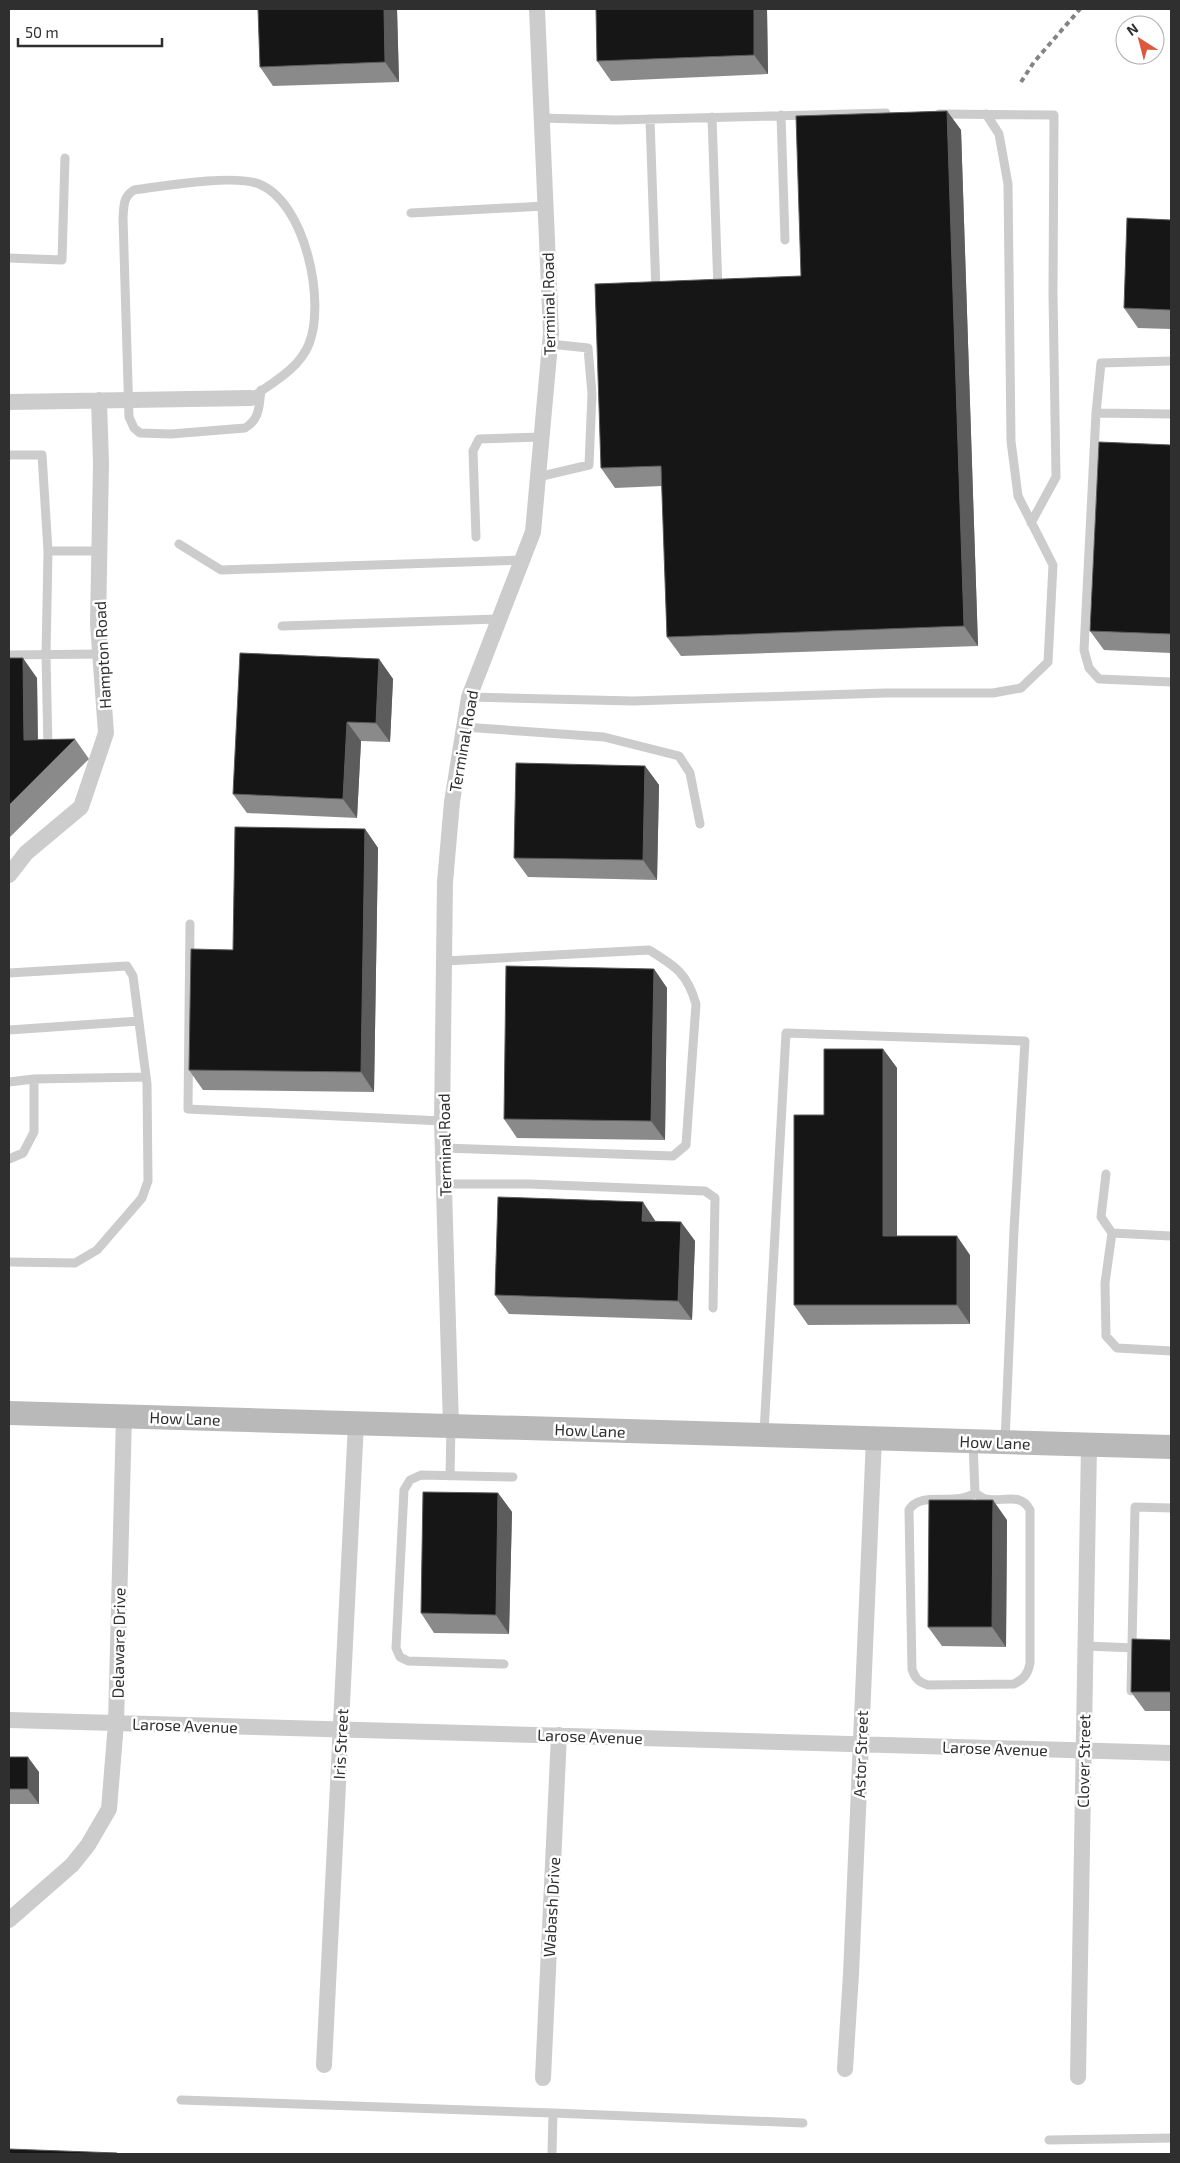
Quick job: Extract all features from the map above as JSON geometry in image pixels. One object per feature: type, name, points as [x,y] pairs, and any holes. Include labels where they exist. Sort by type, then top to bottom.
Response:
[{"type":"main road","name":"How Lane","points":[[9,1413],[1171,1447]]},
{"type":"street","name":"Terminal Road","points":[[451,1426],[442,1121],[445,882],[452,802],[469,697],[533,532],[550,344],[537,9]]},
{"type":"street","points":[[9,402],[129,400],[256,394]]},
{"type":"street","name":"Hampton Road","points":[[9,875],[26,853],[81,808],[106,733],[98,624],[101,464],[99,400]]},
{"type":"street","name":"Delaware Drive","points":[[9,1920],[72,1865],[88,1845],[107,1816],[109,1809],[116,1723],[124,1416]]},
{"type":"street","name":"Iris Street","points":[[324,2064],[356,1423]]},
{"type":"street","name":"Astor Street","points":[[845,2069],[874,1438]]},
{"type":"street","name":"Clover Street","points":[[1078,2077],[1089,1445]]},
{"type":"street","name":"Larose Avenue","points":[[9,1720],[1171,1753]]},
{"type":"street","name":"Wabash Drive","points":[[544,2078],[559,1735]]},
{"type":"lane","points":[[541,118],[650,119],[898,114]]},
{"type":"lane","points":[[926,114],[1054,115],[1053,294],[1056,477],[1032,523]]},
{"type":"lane","points":[[469,697],[633,700],[885,693],[993,693],[1021,688],[1048,662],[1053,565],[1018,496],[1011,441],[1008,184],[999,134],[986,114]]},
{"type":"lane","points":[[781,115],[785,240]]},
{"type":"lane","points":[[712,117],[718,291]]},
{"type":"lane","points":[[650,119],[656,294]]},
{"type":"lane","points":[[9,258],[62,260],[65,158]]},
{"type":"lane","points":[[237,180],[258,183],[271,190],[287,206],[299,229],[308,254],[314,289],[314,321],[309,344],[298,362],[256,394],[257,417],[254,422],[245,428],[180,433],[140,433],[134,428],[129,417],[129,400],[123,218],[124,200],[128,194],[134,190],[237,180]]},
{"type":"lane","points":[[411,213],[545,206]]},
{"type":"lane","points":[[538,477],[589,465],[592,394],[588,348],[550,344]]},
{"type":"lane","points":[[1171,361],[1101,363],[1096,413],[1084,650],[1089,668],[1099,679],[1171,682]]},
{"type":"lane","points":[[1096,413],[1171,414]]},
{"type":"lane","points":[[476,537],[473,451],[479,439],[542,437]]},
{"type":"lane","points":[[9,455],[42,455],[48,551],[46,655],[48,753]]},
{"type":"lane","points":[[179,544],[221,570],[522,560]]},
{"type":"lane","points":[[48,551],[99,550]]},
{"type":"lane","points":[[282,626],[498,619]]},
{"type":"lane","points":[[9,655],[100,654]]},
{"type":"lane","points":[[464,727],[604,737],[679,756],[690,773],[700,824]]},
{"type":"lane","points":[[190,924],[188,1109],[442,1121]]},
{"type":"lane","points":[[443,1148],[673,1156],[686,1145],[696,1004],[690,985],[674,966],[649,950],[445,961]]},
{"type":"lane","points":[[9,973],[126,966],[134,976],[146,1076],[148,1181],[142,1198],[97,1250],[75,1263],[9,1262]]},
{"type":"lane","points":[[9,1030],[139,1022]]},
{"type":"lane","points":[[764,1435],[786,1033],[796,1033],[1025,1041],[1014,1230],[1005,1442]]},
{"type":"lane","points":[[9,1082],[34,1078],[146,1076]]},
{"type":"lane","points":[[9,1159],[23,1153],[34,1132],[34,1078]]},
{"type":"lane","points":[[1106,1174],[1101,1217],[1112,1232],[1104,1282],[1106,1336],[1116,1348],[1171,1351]]},
{"type":"lane","points":[[444,1184],[529,1184],[705,1192],[715,1198],[713,1308]]},
{"type":"lane","points":[[1112,1232],[1171,1236]]},
{"type":"lane","points":[[450,1476],[451,1426]]},
{"type":"lane","points":[[974,1441],[975,1492],[967,1499],[920,1500],[913,1504],[909,1510],[912,1669],[914,1676],[919,1682],[928,1686],[1014,1684],[1022,1680],[1028,1672],[1030,1663],[1030,1510],[1026,1502],[1018,1499],[984,1499],[975,1492]]},
{"type":"lane","points":[[504,1664],[408,1661],[400,1657],[396,1648],[404,1490],[410,1480],[421,1476],[513,1477]]},
{"type":"lane","points":[[1131,1692],[1135,1507],[1171,1508]]},
{"type":"lane","points":[[1086,1646],[1147,1648]]},
{"type":"lane","points":[[180,2100],[802,2123]]},
{"type":"lane","points":[[552,2154],[553,2113]]},
{"type":"lane","points":[[1049,2140],[1171,2138]]},
{"type":"building","points":[[258,9],[384,9],[385,62],[260,67]]},
{"type":"building","points":[[596,9],[754,9],[754,55],[597,61]]},
{"type":"building","points":[[947,111],[964,626],[667,637],[661,466],[601,468],[595,284],[801,276],[796,116]]},
{"type":"building","points":[[1127,218],[1171,220],[1171,310],[1124,308]]},
{"type":"building","points":[[1099,442],[1171,445],[1171,634],[1090,631]]},
{"type":"building","points":[[240,653],[379,659],[376,723],[347,722],[343,799],[233,794]]},
{"type":"building","points":[[9,658],[23,658],[24,740],[75,739],[9,805]]},
{"type":"building","points":[[516,763],[645,766],[643,860],[514,858]]},
{"type":"building","points":[[235,827],[365,829],[361,1072],[189,1070],[191,949],[233,950]]},
{"type":"building","points":[[506,966],[654,969],[651,1121],[504,1119]]},
{"type":"building","points":[[824,1049],[883,1049],[883,1236],[957,1236],[957,1305],[794,1305],[794,1115],[824,1115]]},
{"type":"building","points":[[498,1197],[643,1202],[642,1221],[681,1222],[678,1301],[495,1295]]},
{"type":"building","points":[[423,1492],[498,1493],[496,1615],[421,1613]]},
{"type":"building","points":[[929,1500],[993,1500],[992,1627],[928,1627]]},
{"type":"building","points":[[1132,1639],[1171,1640],[1171,1692],[1131,1692]]},
{"type":"building","points":[[9,1757],[28,1757],[28,1789],[9,1789]]},
{"type":"building","points":[[9,2149],[117,2153],[117,2154],[9,2154]]},
{"type":"railway","points":[[1021,82],[1034,62],[1080,9]]}]
